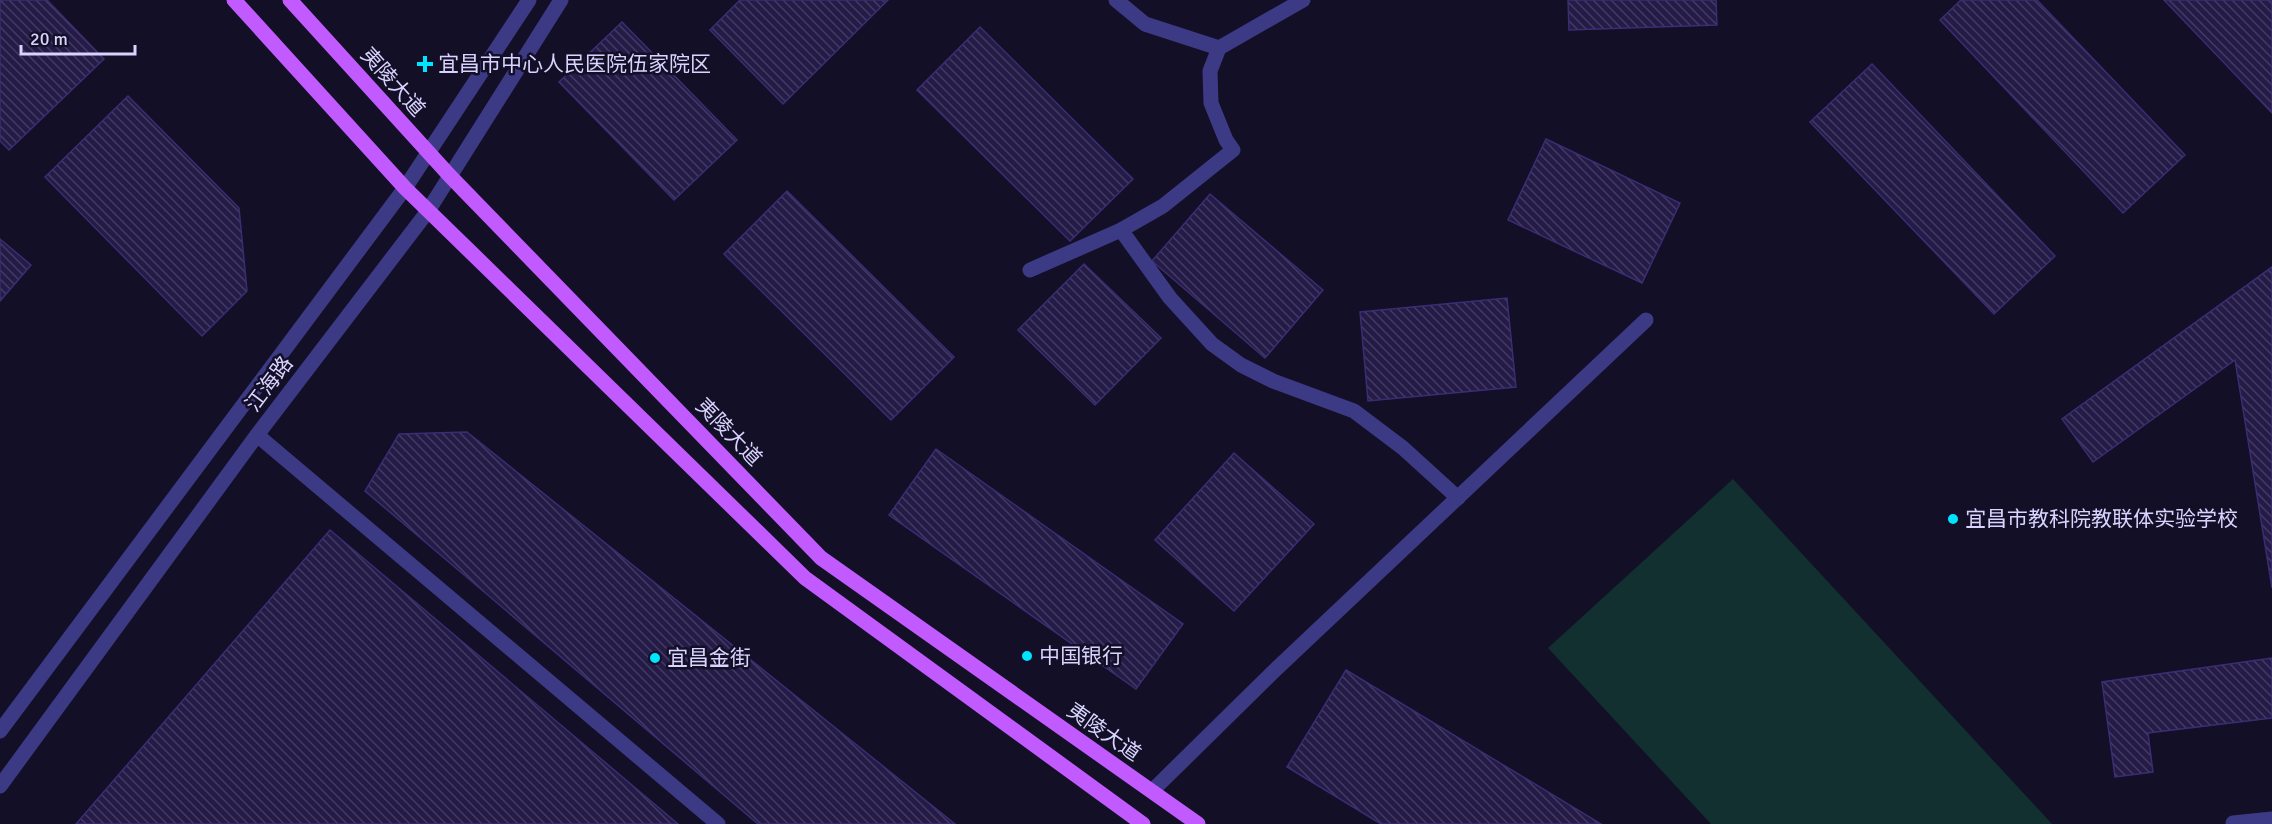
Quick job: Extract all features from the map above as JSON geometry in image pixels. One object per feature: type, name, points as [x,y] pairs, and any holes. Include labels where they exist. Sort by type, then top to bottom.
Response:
[{"type":"main road","points":[[234,0],[405,188],[805,578],[1143,824]]},
{"type":"main road","name":"夷陵大道","points":[[290,0],[450,176],[821,558],[1198,824]]},
{"type":"street","name":"江海路","points":[[0,731],[405,188],[529,0]]},
{"type":"street","name":"江海路","points":[[0,786],[257,435],[428,211],[561,0]]},
{"type":"street","points":[[1116,0],[1145,24],[1219,48]]},
{"type":"street","points":[[1030,270],[1121,230],[1163,206],[1233,150],[1226,140],[1211,103],[1210,71],[1219,48],[1303,0]]},
{"type":"street","points":[[1121,230],[1170,298],[1212,344],[1241,365],[1274,381],[1317,395],[1354,411],[1403,448],[1458,498]]},
{"type":"street","points":[[1152,791],[1274,672],[1646,320]]},
{"type":"street","points":[[257,435],[717,824]]},
{"type":"street","points":[[2233,824],[2272,819]]},
{"type":"green space","points":[[1733,479],[2052,824],[1711,824],[1548,648]]},
{"type":"building","points":[[0,0],[47,0],[104,59],[9,150],[0,141]]},
{"type":"building","points":[[740,0],[888,0],[783,104],[710,30]]},
{"type":"building","points":[[1568,0],[1716,0],[1717,25],[1569,30]]},
{"type":"building","points":[[1961,0],[2037,0],[2185,155],[2123,213],[1940,20]]},
{"type":"building","points":[[2164,0],[2272,0],[2272,113]]},
{"type":"building","points":[[622,22],[737,140],[674,200],[559,82]]},
{"type":"building","points":[[980,27],[1133,179],[1070,241],[917,90]]},
{"type":"building","points":[[1872,64],[2055,256],[1994,314],[1810,122]]},
{"type":"building","points":[[128,96],[239,208],[247,291],[202,336],[45,177]]},
{"type":"building","points":[[1546,139],[1680,203],[1642,283],[1508,220]]},
{"type":"building","points":[[787,191],[954,357],[891,420],[724,254]]},
{"type":"building","points":[[1210,194],[1323,290],[1265,358],[1152,261]]},
{"type":"building","points":[[0,239],[31,265],[0,301]]},
{"type":"building","points":[[1084,264],[1161,338],[1095,405],[1018,330]]},
{"type":"building","points":[[2272,267],[2272,588],[2235,360],[2093,462],[2062,419]]},
{"type":"building","points":[[1507,298],[1516,387],[1368,401],[1360,312]]},
{"type":"building","name":"宜昌金街","points":[[467,432],[955,824],[758,824],[365,491],[399,434]]},
{"type":"building","points":[[936,449],[1183,624],[1136,689],[889,515]]},
{"type":"building","points":[[1234,453],[1314,524],[1234,611],[1155,540]]},
{"type":"building","points":[[330,530],[678,824],[76,824]]},
{"type":"building","points":[[2272,658],[2272,718],[2148,733],[2153,772],[2115,777],[2102,682]]},
{"type":"building","points":[[1346,670],[1601,824],[1381,824],[1287,767]]},
{"type":"place","name":"宜昌市中心人民医院伍家院区","points":[[425,64]]},
{"type":"place","name":"宜昌市教科院教联体实验学校","points":[[1953,519]]},
{"type":"place","name":"中国银行","points":[[1027,656]]},
{"type":"place","name":"宜昌金街","points":[[655,658]]}]
